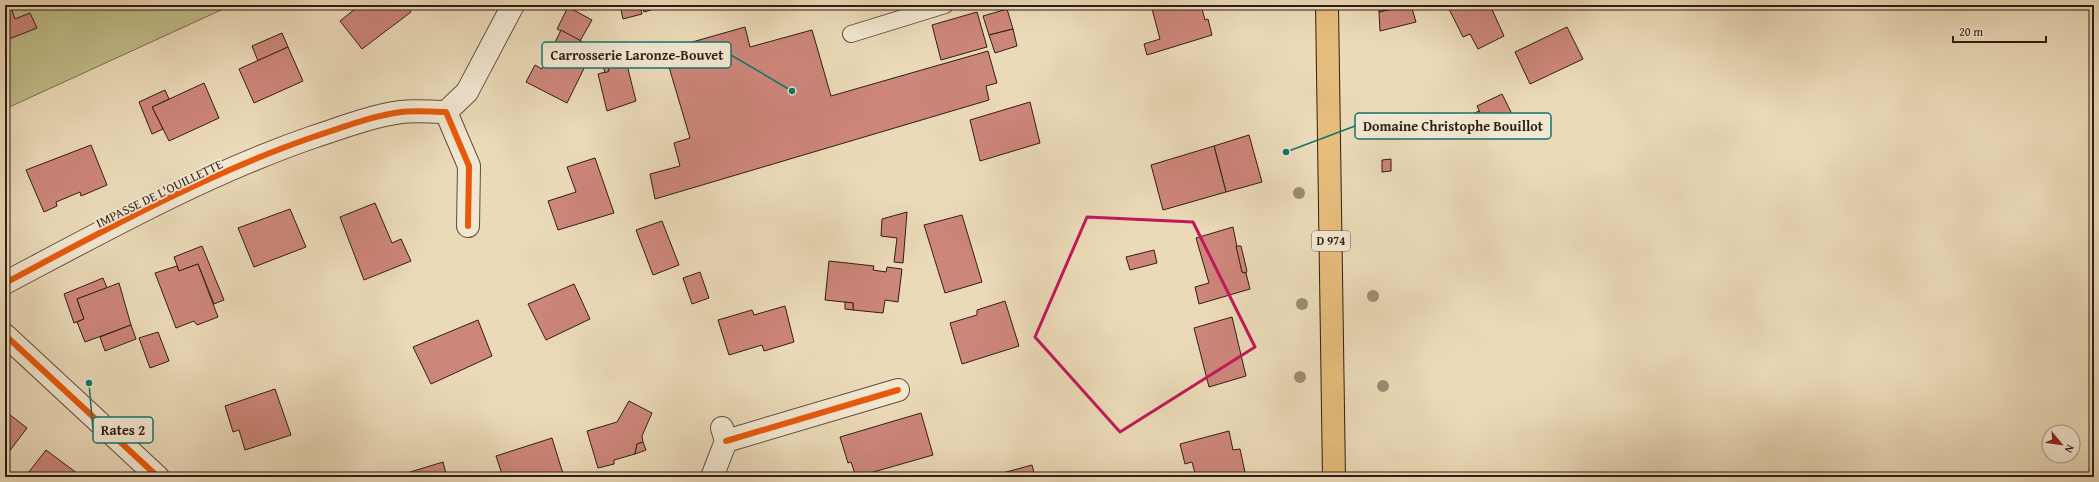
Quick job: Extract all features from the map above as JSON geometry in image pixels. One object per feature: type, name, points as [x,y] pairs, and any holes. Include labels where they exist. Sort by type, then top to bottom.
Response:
[{"type":"main road","name":"D 974","points":[[1327,5],[1334,477]]},
{"type":"street","points":[[468,226],[469,166],[446,112],[467,92],[513,5]]},
{"type":"street","name":"IMPASSE DE L'OUILLETTE","points":[[5,284],[132,217],[207,180],[281,148],[353,124],[400,112],[446,112]]},
{"type":"street","points":[[5,335],[158,477]]},
{"type":"street","points":[[712,477],[724,434],[898,390]]},
{"type":"lane","points":[[851,34],[945,5]]},
{"type":"highlighted area","points":[[1087,217],[1193,222],[1255,347],[1120,432],[1035,337]]},
{"type":"shaded area","points":[[5,5],[232,5],[5,109]]},
{"type":"building","points":[[5,5],[10,5],[15,19],[30,13],[37,28],[9,39],[5,29]]},
{"type":"building","points":[[360,5],[406,5],[411,12],[362,49],[340,21]]},
{"type":"building","points":[[620,5],[640,5],[642,14],[623,19]]},
{"type":"building","points":[[642,5],[667,5],[644,12]]},
{"type":"building","points":[[1151,5],[1201,5],[1205,20],[1208,19],[1212,35],[1147,55],[1144,44],[1160,39]]},
{"type":"building","points":[[1379,5],[1409,5],[1379,12]]},
{"type":"building","points":[[1411,5],[1416,22],[1380,31],[1379,12]]},
{"type":"building","points":[[1447,5],[1490,5],[1504,36],[1478,49],[1470,34],[1463,37]]},
{"type":"building","points":[[568,7],[592,20],[580,41],[557,29]]},
{"type":"building","points":[[1007,9],[1013,29],[989,35],[983,16]]},
{"type":"building","points":[[977,12],[987,47],[941,60],[932,25]]},
{"type":"building","points":[[745,27],[750,47],[812,30],[831,96],[988,51],[997,83],[986,86],[989,100],[655,199],[650,174],[680,166],[674,143],[690,138],[664,50]]},
{"type":"building","points":[[1567,27],[1583,59],[1530,84],[1515,52]]},
{"type":"building","points":[[1013,29],[1017,46],[995,53],[989,35]]},
{"type":"building","points":[[561,30],[594,48],[567,103],[526,82],[535,65],[542,69]]},
{"type":"building","points":[[282,33],[288,47],[258,61],[252,46]]},
{"type":"building","points":[[288,47],[303,81],[254,103],[239,69]]},
{"type":"building","points":[[623,49],[636,101],[607,111],[598,74],[609,71],[605,54]]},
{"type":"building","points":[[605,54],[609,71],[605,73],[600,55]]},
{"type":"building","points":[[204,83],[219,118],[169,141],[152,107]]},
{"type":"building","points":[[165,90],[169,99],[152,107],[163,129],[152,134],[139,102]]},
{"type":"building","points":[[1502,94],[1513,116],[1487,129],[1477,106]]},
{"type":"building","points":[[1030,102],[1040,143],[980,161],[970,120]]},
{"type":"building","points":[[1479,111],[1487,129],[1479,133],[1470,115]]},
{"type":"building","points":[[1249,135],[1262,182],[1226,192],[1214,146]]},
{"type":"building","points":[[91,145],[107,185],[81,196],[80,192],[56,202],[57,206],[44,212],[26,170]]},
{"type":"building","points":[[1214,146],[1226,192],[1163,210],[1151,165]]},
{"type":"building","points":[[595,158],[614,213],[558,230],[548,201],[576,192],[567,167]]},
{"type":"building","points":[[1391,159],[1391,171],[1382,172],[1382,160]]},
{"type":"building","points":[[375,203],[392,243],[401,239],[411,261],[364,280],[340,217]]},
{"type":"building","points":[[290,209],[306,247],[254,267],[238,228]]},
{"type":"building","points":[[907,212],[903,263],[894,262],[897,238],[881,236],[882,219]]},
{"type":"building","points":[[962,215],[982,282],[945,293],[924,225]]},
{"type":"building","points":[[662,221],[679,265],[653,275],[636,230]]},
{"type":"building","points":[[1233,227],[1242,272],[1246,273],[1250,289],[1199,304],[1195,287],[1209,283],[1196,238]]},
{"type":"building","points":[[202,246],[224,300],[214,304],[198,264],[179,271],[174,257]]},
{"type":"building","points":[[1236,246],[1241,246],[1247,271],[1246,273],[1242,272]]},
{"type":"building","points":[[1154,250],[1157,263],[1130,270],[1126,257]]},
{"type":"building","points":[[829,261],[874,266],[873,270],[886,272],[887,267],[902,269],[898,302],[885,300],[883,313],[853,310],[853,303],[825,300]]},
{"type":"building","points":[[198,264],[218,317],[197,325],[194,321],[176,328],[155,273],[177,266],[179,271]]},
{"type":"building","points":[[700,272],[709,298],[692,304],[683,278]]},
{"type":"building","points":[[103,278],[107,288],[77,299],[84,319],[74,323],[64,294]]},
{"type":"building","points":[[119,283],[131,325],[85,342],[77,322],[84,319],[77,299]]},
{"type":"building","points":[[574,284],[590,319],[546,340],[528,304]]},
{"type":"building","points":[[1005,301],[1019,346],[962,364],[950,323],[977,315],[977,310]]},
{"type":"building","points":[[845,302],[853,303],[853,310],[845,309]]},
{"type":"building","points":[[785,306],[794,342],[764,351],[762,345],[729,355],[718,320],[752,310],[754,315]]},
{"type":"building","points":[[1232,317],[1246,376],[1209,387],[1194,328]]},
{"type":"building","points":[[478,320],[492,356],[431,384],[413,347]]},
{"type":"building","points":[[131,325],[136,339],[105,351],[100,337]]},
{"type":"building","points":[[158,332],[169,361],[150,368],[139,338]]},
{"type":"building","points":[[275,389],[291,435],[245,450],[239,430],[233,432],[225,406]]},
{"type":"building","points":[[629,401],[652,413],[642,436],[643,442],[637,444],[635,454],[614,460],[614,464],[598,468],[587,431],[617,422]]},
{"type":"building","points":[[5,411],[27,428],[5,457]]},
{"type":"building","points":[[921,413],[933,455],[856,477],[851,462],[848,463],[840,437]]},
{"type":"building","points":[[1229,431],[1233,450],[1240,449],[1246,477],[1196,477],[1192,462],[1185,464],[1180,444]]},
{"type":"building","points":[[552,438],[564,477],[503,477],[496,456]]},
{"type":"building","points":[[643,442],[646,450],[635,454],[637,444]]},
{"type":"building","points":[[46,450],[82,477],[25,477]]},
{"type":"building","points":[[443,462],[447,477],[408,477],[407,473]]},
{"type":"building","points":[[1032,465],[1035,477],[988,477]]},
{"type":"cycle path","points":[[5,283],[156,204],[234,168],[345,126],[367,119],[401,112],[446,112],[469,166],[468,226]]},
{"type":"cycle path","points":[[5,335],[158,477]]},
{"type":"cycle path","points":[[726,441],[898,390]]},
{"type":"place","name":"Carrosserie Laronze-Bouvet","points":[[792,91]]},
{"type":"place","name":"Domaine Christophe Bouillot","points":[[1286,152]]},
{"type":"place","name":"Rates 2","points":[[89,383]]}]
